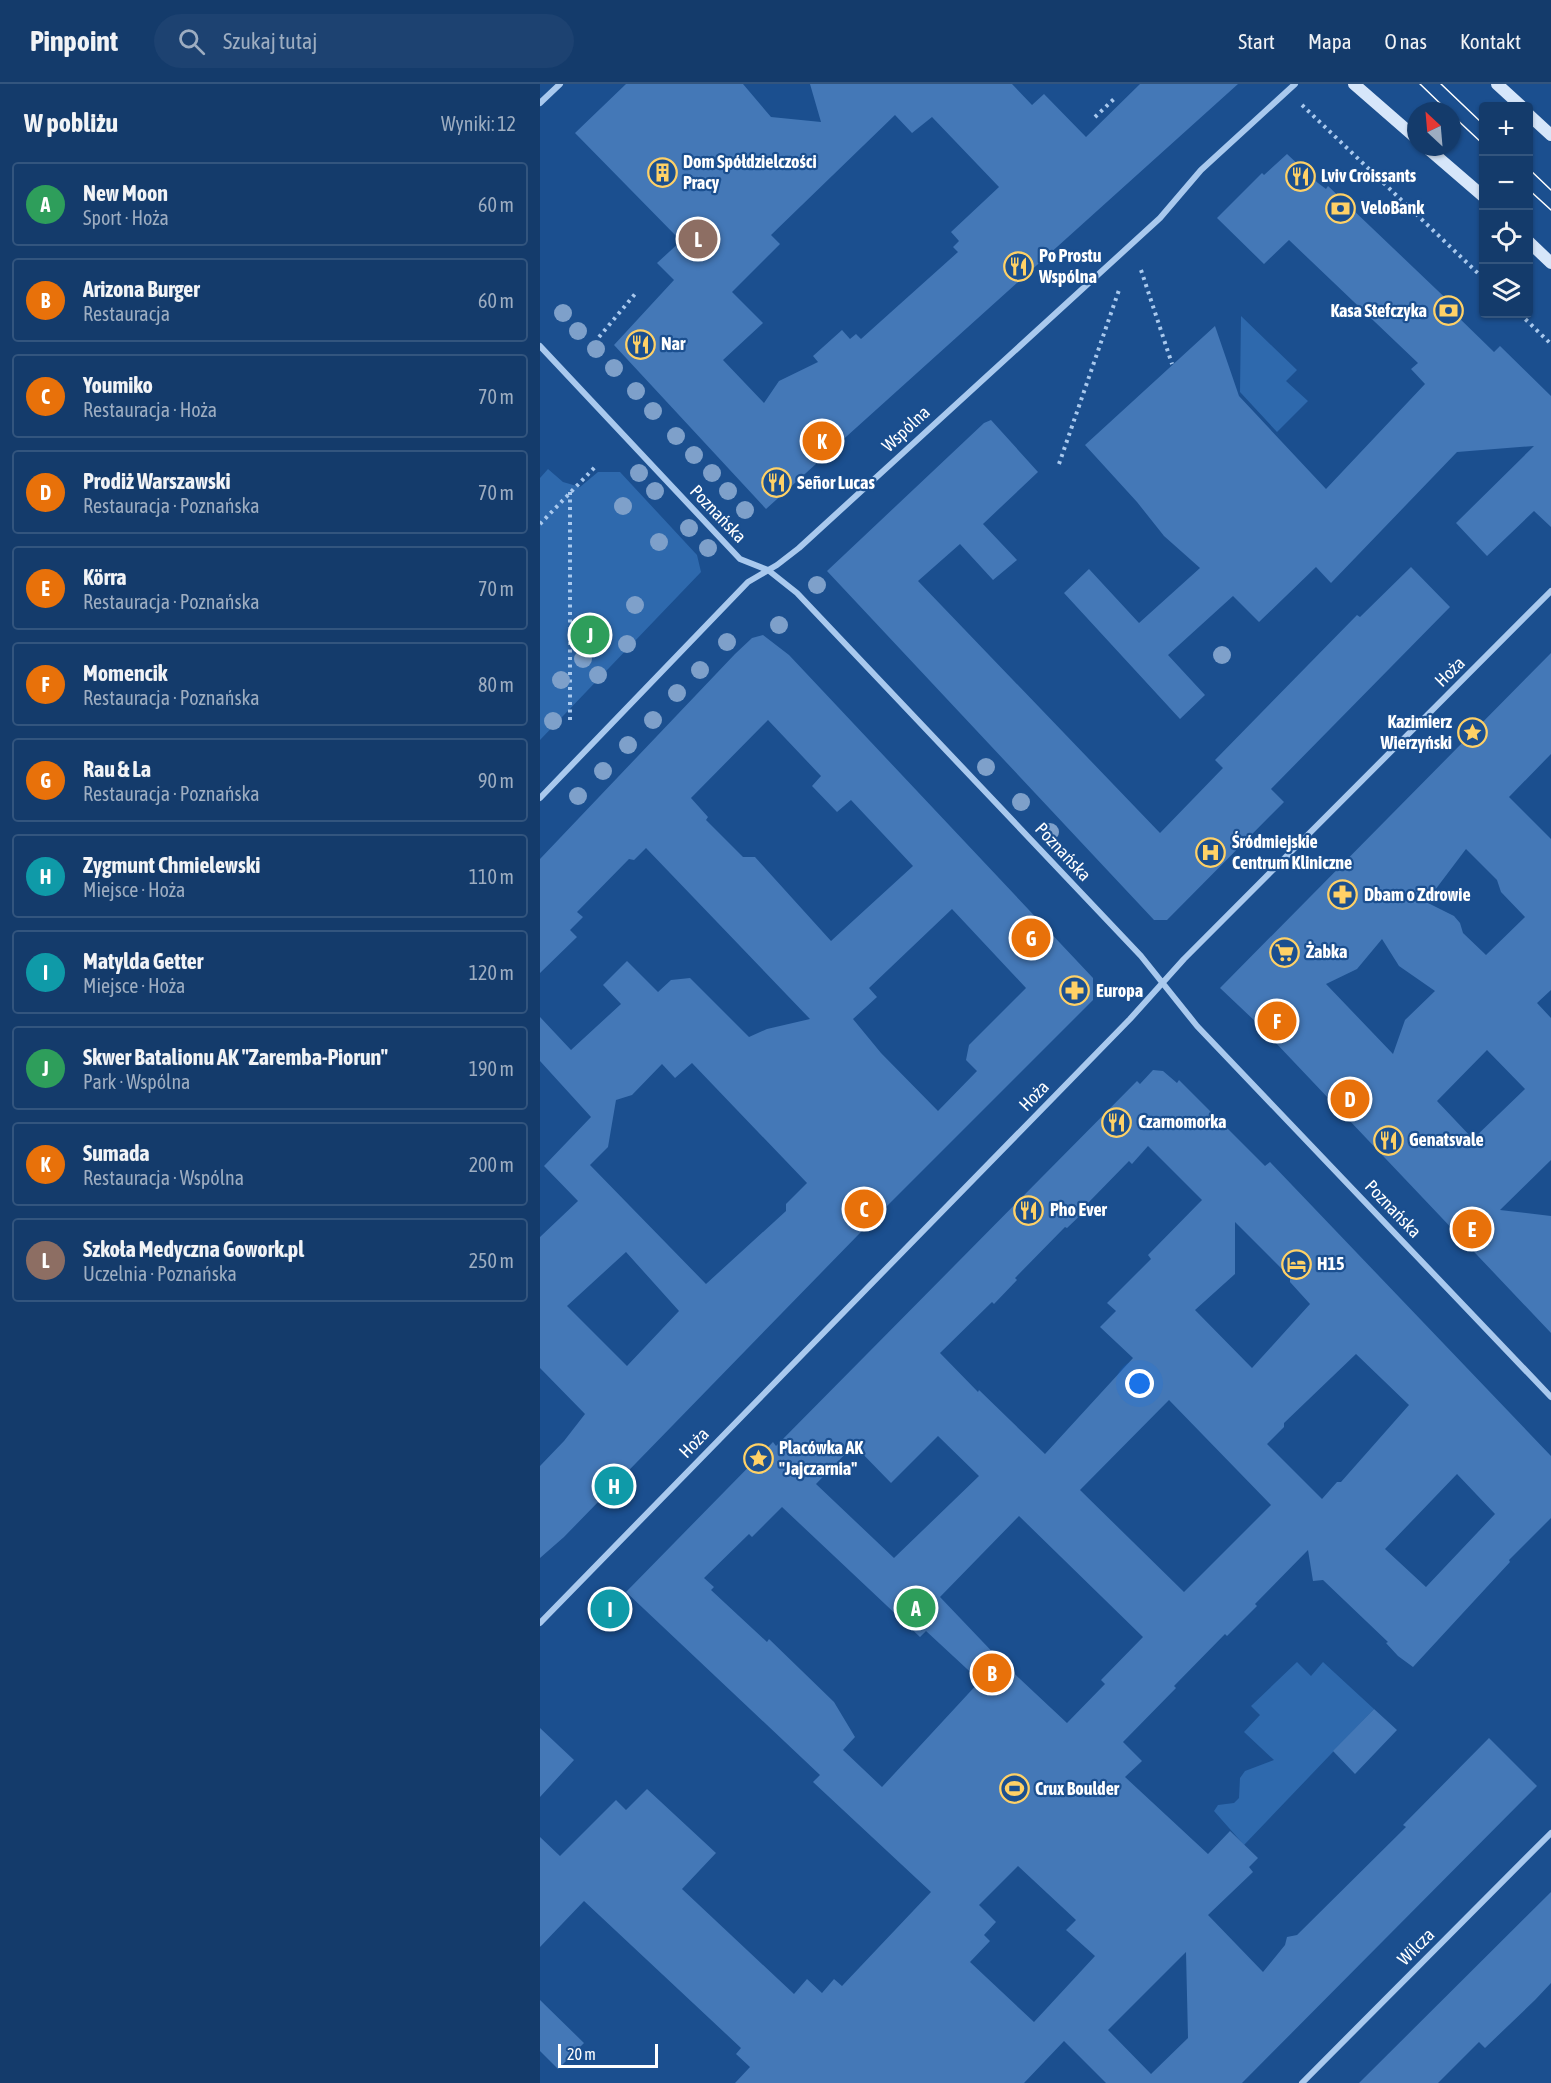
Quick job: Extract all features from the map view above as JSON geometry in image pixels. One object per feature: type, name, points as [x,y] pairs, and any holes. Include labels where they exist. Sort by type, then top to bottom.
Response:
[{"type":"main road","points":[[1354,84],[1407,130]]},
{"type":"main road","points":[[1497,84],[1517,102]]},
{"type":"main road","points":[[1533,119],[1551,135]]},
{"type":"main road","points":[[1436,156],[1479,193]]},
{"type":"main road","points":[[1533,246],[1551,263]]},
{"type":"street","points":[[540,103],[560,84]]},
{"type":"street","name":"Wspólna","points":[[540,798],[748,582],[799,548],[1160,218],[1201,170],[1295,84]]},
{"type":"street","name":"Poznańska","points":[[540,346],[729,548],[750,565],[768,570],[788,585],[813,610],[1141,956],[1197,1026],[1551,1397]]},
{"type":"street","name":"Hoża","points":[[540,1623],[1162,983],[1551,591]]},
{"type":"street","name":"Wilcza","points":[[1302,2083],[1551,1833]]},
{"type":"path","points":[[1095,117],[1115,98]]},
{"type":"path","points":[[1303,106],[1479,274]]},
{"type":"path","points":[[1141,270],[1172,364]]},
{"type":"path","points":[[1059,464],[1119,290]]},
{"type":"path","points":[[598,337],[635,294]]},
{"type":"path","points":[[1524,318],[1551,344]]},
{"type":"path","points":[[540,524],[595,467]]},
{"type":"path","points":[[570,492],[570,720]]},
{"type":"shaded area","points":[[1241,316],[1297,370],[1286,381],[1308,401],[1277,432],[1240,392]]},
{"type":"shaded area","points":[[548,469],[563,482],[580,487],[598,472],[620,472],[697,555],[701,572],[540,740],[540,478]]},
{"type":"shaded area","points":[[1297,1662],[1311,1676],[1323,1662],[1374,1709],[1244,1845],[1214,1811],[1218,1805],[1234,1803],[1239,1798],[1240,1778],[1245,1771],[1274,1760],[1244,1732],[1260,1715],[1251,1706]]},
{"type":"building","points":[[626,84],[743,84],[771,117],[821,122],[810,84],[1012,84],[1032,105],[1044,94],[1086,137],[1140,84],[1238,84],[766,509],[614,345],[674,280],[657,263],[681,241],[575,133]],"holes":[[[895,115],[912,133],[932,117],[999,187],[951,232],[959,241],[953,247],[958,252],[861,339],[856,334],[850,339],[842,330],[813,356],[818,362],[779,381],[764,403],[723,360],[763,323],[732,292],[780,244],[771,235]]]},
{"type":"building","points":[[1287,154],[1318,183],[1326,189],[1328,186],[1458,310],[1455,314],[1494,352],[1500,346],[1551,396],[1551,527],[1534,511],[1487,556],[1456,523],[1534,446],[1457,452],[1331,583],[1316,567],[1259,622],[1233,596],[1168,655],[1205,695],[1180,719],[1064,593],[1089,569],[1139,623],[1200,568],[1164,536],[1137,502],[1085,445],[1215,326],[1239,396],[1326,489],[1425,384],[1411,369],[1418,363],[1289,240],[1264,264],[1217,218],[1262,173],[1264,175]]},
{"type":"building","points":[[991,420],[1038,472],[983,524],[1017,560],[993,580],[960,544],[918,581],[1160,833],[1223,768],[1215,760],[1357,615],[1360,617],[1411,567],[1450,607],[1271,789],[1284,802],[1167,920],[1154,920],[827,571],[984,423]]},
{"type":"building","points":[[763,635],[789,655],[1093,978],[1093,1000],[858,1235],[564,1537],[540,1558],[540,1466],[585,1414],[540,1368],[540,1237],[578,1201],[544,1166],[591,1117],[540,1061],[540,1017],[571,1050],[621,1004],[603,985],[627,961],[658,992],[671,980],[690,978],[749,1037],[767,1029],[810,1019],[646,848],[634,860],[629,859],[577,912],[583,917],[570,930],[577,937],[540,973],[540,859],[752,638]],"holes":[[[768,720],[821,776],[812,786],[837,812],[851,800],[913,866],[831,941],[755,857],[743,857],[706,820],[708,817],[691,798]],[[952,909],[1026,988],[969,1045],[966,1060],[977,1071],[938,1111],[881,1053],[853,1019],[877,997],[869,988]],[[692,1063],[807,1183],[786,1204],[786,1211],[706,1284],[590,1165],[608,1147],[616,1100],[632,1095],[662,1064],[675,1078]],[[626,1252],[679,1311],[627,1366],[567,1306]]]},
{"type":"building","points":[[1551,653],[1551,754],[1509,797],[1551,839],[1551,990],[1537,1003],[1551,1018],[1551,1160],[1500,1210],[1551,1216],[1551,1333],[1257,1023],[1220,988]],"holes":[[[1466,849],[1497,880],[1501,892],[1525,917],[1486,955],[1463,933],[1460,923],[1454,916],[1426,902]],[[1382,939],[1399,966],[1435,991],[1405,1020],[1393,1054],[1326,984],[1357,969]],[[1487,1050],[1525,1089],[1473,1139],[1437,1101]]]},
{"type":"building","points":[[1153,1070],[1163,1071],[1177,1083],[1179,1080],[1265,1166],[1270,1162],[1551,1456],[1551,1518],[1509,1560],[1510,1562],[1413,1667],[1398,1656],[1386,1643],[1388,1642],[1323,1580],[1313,1581],[1308,1550],[1255,1604],[1257,1606],[1227,1636],[1225,1634],[1174,1686],[1176,1688],[1123,1742],[1142,1761],[1125,1777],[1208,1854],[1230,1831],[1258,1858],[1249,1867],[1253,1872],[1208,1915],[1263,1972],[1285,1945],[1287,1937],[1297,1935],[1406,1827],[1403,1825],[1489,1738],[1537,1786],[1242,2083],[1106,2083],[1064,2041],[1024,2083],[735,2083],[750,2067],[736,2054],[741,2048],[584,1901],[540,1947],[540,1837],[560,1856],[616,1800],[626,1810],[647,1789],[716,1853],[682,1889],[794,1994],[807,1979],[822,1993],[834,1979],[842,1986],[931,1892],[813,1782],[820,1775],[626,1592],[773,1442],[776,1446],[1137,1081],[1140,1084]],"holes":[[[1148,1146],[1202,1200],[1148,1255],[1151,1259],[1107,1303],[1116,1311],[1100,1327],[1133,1358],[1045,1454],[940,1353],[992,1302],[994,1304],[1017,1280],[1015,1278],[1065,1227],[1067,1228],[1090,1206],[1088,1203],[1129,1161],[1132,1164]],[[1235,1222],[1290,1277],[1290,1282],[1310,1304],[1252,1368],[1195,1310],[1235,1274]],[[1356,1354],[1409,1405],[1341,1482],[1337,1482],[1322,1499],[1267,1444],[1284,1427],[1284,1423]],[[1169,1400],[1271,1505],[1184,1592],[1080,1490]],[[938,1436],[979,1476],[894,1558],[816,1484],[854,1445],[891,1483]],[[1457,1474],[1495,1514],[1426,1587],[1385,1549]],[[782,1507],[920,1637],[926,1631],[980,1681],[882,1787],[843,1750],[855,1737],[834,1702],[769,1639],[767,1642],[711,1590],[714,1587],[704,1578],[749,1534],[752,1537]],[[1019,1516],[1143,1637],[1101,1680],[1105,1684],[1067,1723],[1002,1662],[940,1597]],[[1018,1866],[1076,1920],[1066,1930],[1095,1956],[1034,2022],[970,1962],[990,1941],[984,1935],[996,1922],[979,1905]],[[1186,1952],[1188,2038],[1151,2074],[1108,2030]]]},
{"type":"building","points":[[1374,1709],[1397,1730],[1355,1774],[1333,1751]]},
{"type":"building","points":[[540,1728],[574,1760],[540,1797]]},
{"type":"building","points":[[1551,1892],[1551,1983],[1535,2000],[1485,2048],[1479,2042],[1438,2083],[1359,2083]]},
{"type":"building","points":[[540,2000],[584,2043],[558,2069],[540,2051]]},
{"type":"tram line","points":[[1420,84],[1439,102]]},
{"type":"tram line","points":[[1441,84],[1479,120]]},
{"type":"tram line","points":[[1461,123],[1479,140]]},
{"type":"tram line","points":[[1533,173],[1551,190]]},
{"type":"tram line","points":[[1533,194],[1551,210]]},
{"type":"place","name":"Dom Spółdzielczości Pracy","points":[[662,172]]},
{"type":"place","name":"Lviv Croissants","points":[[1300,176]]},
{"type":"place","name":"VeloBank","points":[[1340,208]]},
{"type":"place","name":"Szkoła Medyczna Gowork.pl","points":[[698,239]]},
{"type":"place","name":"Po Prostu Wspólna","points":[[1018,266]]},
{"type":"place","name":"Kasa Stefczyka","points":[[1448,311]]},
{"type":"place","name":"Nar","points":[[640,344]]},
{"type":"place","name":"Sumada","points":[[822,441]]},
{"type":"place","name":"Señor Lucas","points":[[776,483]]},
{"type":"place","name":"Skwer Batalionu AK \"Zaremba-Piorun\"","points":[[590,635]]},
{"type":"place","name":"Kazimierz Wierzyński","points":[[1473,732]]},
{"type":"place","name":"Śródmiejskie Centrum Kliniczne","points":[[1211,852]]},
{"type":"place","name":"Dbam o Zdrowie","points":[[1343,895]]},
{"type":"place","name":"Rau & La","points":[[1031,938]]},
{"type":"place","name":"Żabka","points":[[1285,952]]},
{"type":"place","name":"Europa","points":[[1075,991]]},
{"type":"place","name":"Momencik","points":[[1277,1021]]},
{"type":"place","name":"Prodiż Warszawski","points":[[1350,1099]]},
{"type":"place","name":"Czarnomorka","points":[[1117,1122]]},
{"type":"place","name":"Genatsvale","points":[[1388,1140]]},
{"type":"place","name":"Youmiko","points":[[864,1209]]},
{"type":"place","name":"Pho Ever","points":[[1029,1210]]},
{"type":"place","name":"Körra","points":[[1472,1229]]},
{"type":"place","name":"H15","points":[[1296,1264]]},
{"type":"place","name":"Placówka AK \"Jajczarnia\"","points":[[758,1458]]},
{"type":"place","name":"Zygmunt Chmielewski","points":[[614,1486]]},
{"type":"place","name":"New Moon","points":[[916,1608]]},
{"type":"place","name":"Matylda Getter","points":[[610,1609]]},
{"type":"place","name":"Arizona Burger","points":[[992,1673]]},
{"type":"place","name":"Crux Boulder","points":[[1014,1789]]}]
